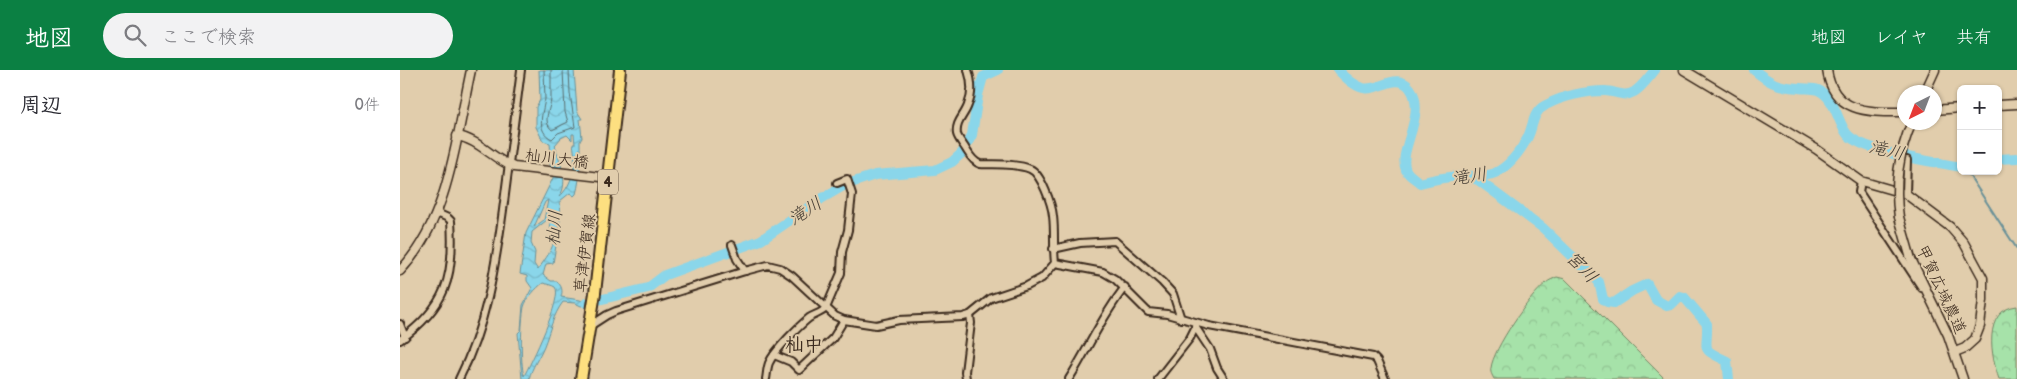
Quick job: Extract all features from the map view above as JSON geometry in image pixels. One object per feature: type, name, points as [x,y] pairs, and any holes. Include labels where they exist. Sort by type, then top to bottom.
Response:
[{"type":"main road","name":"草津伊賀線","points":[[581,379],[595,293],[620,70]]},
{"type":"street","points":[[400,271],[413,255],[438,213],[444,194],[471,70]]},
{"type":"street","points":[[458,379],[476,342],[488,300],[511,166],[521,70]]},
{"type":"street","points":[[590,326],[607,315],[745,271],[768,266],[780,268],[802,285],[835,316],[844,320],[876,325],[899,320],[963,317],[970,315],[992,298],[1027,286],[1042,278],[1055,263],[1053,249],[1054,216],[1043,182],[1032,169],[1022,166],[976,163],[970,155],[956,132],[958,123],[968,105],[972,88],[968,70]]},
{"type":"street","points":[[1684,70],[1816,150],[1861,181],[1906,194],[1950,227],[1964,242],[1983,278],[1980,326],[1975,339],[1968,346],[1955,352]]},
{"type":"street","points":[[1827,70],[1834,91],[1850,105],[1865,111],[1897,112]]},
{"type":"street","points":[[1928,85],[1935,70]]},
{"type":"street","points":[[2002,105],[2017,104]]},
{"type":"street","points":[[1942,109],[1957,108]]},
{"type":"street","name":"甲賀広域農道","points":[[1908,130],[1899,166],[1897,191],[1899,217],[1911,259],[1955,352],[1962,379]]},
{"type":"street","points":[[457,136],[464,137],[511,166]]},
{"type":"street","points":[[1906,194],[1907,160]]},
{"type":"street","name":"杣川大橋","points":[[511,166],[609,178]]},
{"type":"street","points":[[766,379],[769,364],[774,355],[808,320],[826,308],[841,273],[842,252],[848,230],[852,192],[847,179],[837,182]]},
{"type":"street","points":[[1861,181],[1859,192],[1927,295]]},
{"type":"street","points":[[402,339],[421,324],[432,312],[446,286],[450,262],[451,221],[438,213]]},
{"type":"street","points":[[1053,249],[1080,243],[1115,241],[1122,245],[1173,294],[1181,318]]},
{"type":"street","points":[[732,246],[737,259],[745,271]]},
{"type":"street","points":[[1055,263],[1102,272],[1115,279],[1148,312],[1181,318],[1196,326],[1373,357],[1377,361],[1385,379]]},
{"type":"street","points":[[1068,379],[1085,354],[1109,308],[1124,288]]},
{"type":"street","points":[[966,379],[970,315]]},
{"type":"street","points":[[774,355],[791,362],[799,370],[833,338],[844,320]]},
{"type":"street","points":[[400,324],[402,339]]},
{"type":"street","points":[[1162,378],[1196,326]]},
{"type":"street","points":[[1196,326],[1210,349],[1217,368],[1224,379]]},
{"type":"green space","points":[[1557,277],[1565,279],[1665,379],[1494,379],[1491,372],[1493,359],[1505,336],[1539,289],[1548,281]]},
{"type":"green space","points":[[2017,306],[2017,379],[1999,379],[1992,347],[1994,325],[1998,316],[2006,309]]},
{"type":"water","name":"杣川","points":[[539,70],[574,70],[577,111],[582,119],[580,119],[582,138],[580,141],[579,181],[576,194],[574,196],[570,193],[560,201],[560,218],[556,233],[557,240],[553,263],[546,264],[543,275],[551,281],[557,281],[562,289],[561,297],[584,302],[600,298],[597,302],[581,306],[575,303],[563,302],[554,318],[529,379],[522,379],[518,333],[521,330],[523,305],[532,288],[527,281],[527,276],[520,274],[526,233],[553,178],[549,160],[551,158],[550,143],[543,141],[536,127],[536,107],[540,100]],"holes":[[[572,134],[574,134],[573,173],[568,186],[559,197],[564,185],[564,178],[555,145],[561,138],[567,135],[572,140]],[[548,200],[544,220],[534,227],[545,202]],[[547,220],[550,221],[551,234],[555,235],[551,250],[538,270],[534,264],[535,252],[531,243],[532,232]],[[543,283],[555,287],[555,303],[545,331],[524,376],[521,342],[522,322],[525,304],[535,290]]]},
{"type":"waterway","name":"滝川","points":[[586,303],[648,288],[665,275],[761,240],[845,185],[875,175],[935,170],[952,162],[962,153],[972,135],[978,95],[983,77],[998,70]]},
{"type":"waterway","name":"滝川","points":[[1338,70],[1359,87],[1369,88],[1399,81],[1405,83],[1410,88],[1415,98],[1416,109],[1404,162],[1407,172],[1420,183],[1446,178],[1491,175],[1510,162],[1522,147],[1541,108],[1559,99],[1582,93],[1609,91],[1630,94],[1640,87],[1655,70]]},
{"type":"waterway","name":"滝川","points":[[1754,70],[1770,81],[1780,85],[1816,89],[1824,93],[1832,104],[1847,134],[1855,140],[1883,151],[1957,166]]},
{"type":"waterway","name":"滝川","points":[[2002,159],[2017,158]]},
{"type":"waterway","points":[[1969,175],[2017,249]]},
{"type":"waterway","name":"宮川","points":[[1472,178],[1478,180],[1543,228],[1599,282],[1603,299],[1607,302],[1614,303],[1647,284],[1656,300],[1667,306],[1671,305],[1680,296],[1684,297],[1707,324],[1707,348],[1712,354],[1727,361],[1729,379]]},
{"type":"district","name":"杣中","points":[[804,344]]}]
